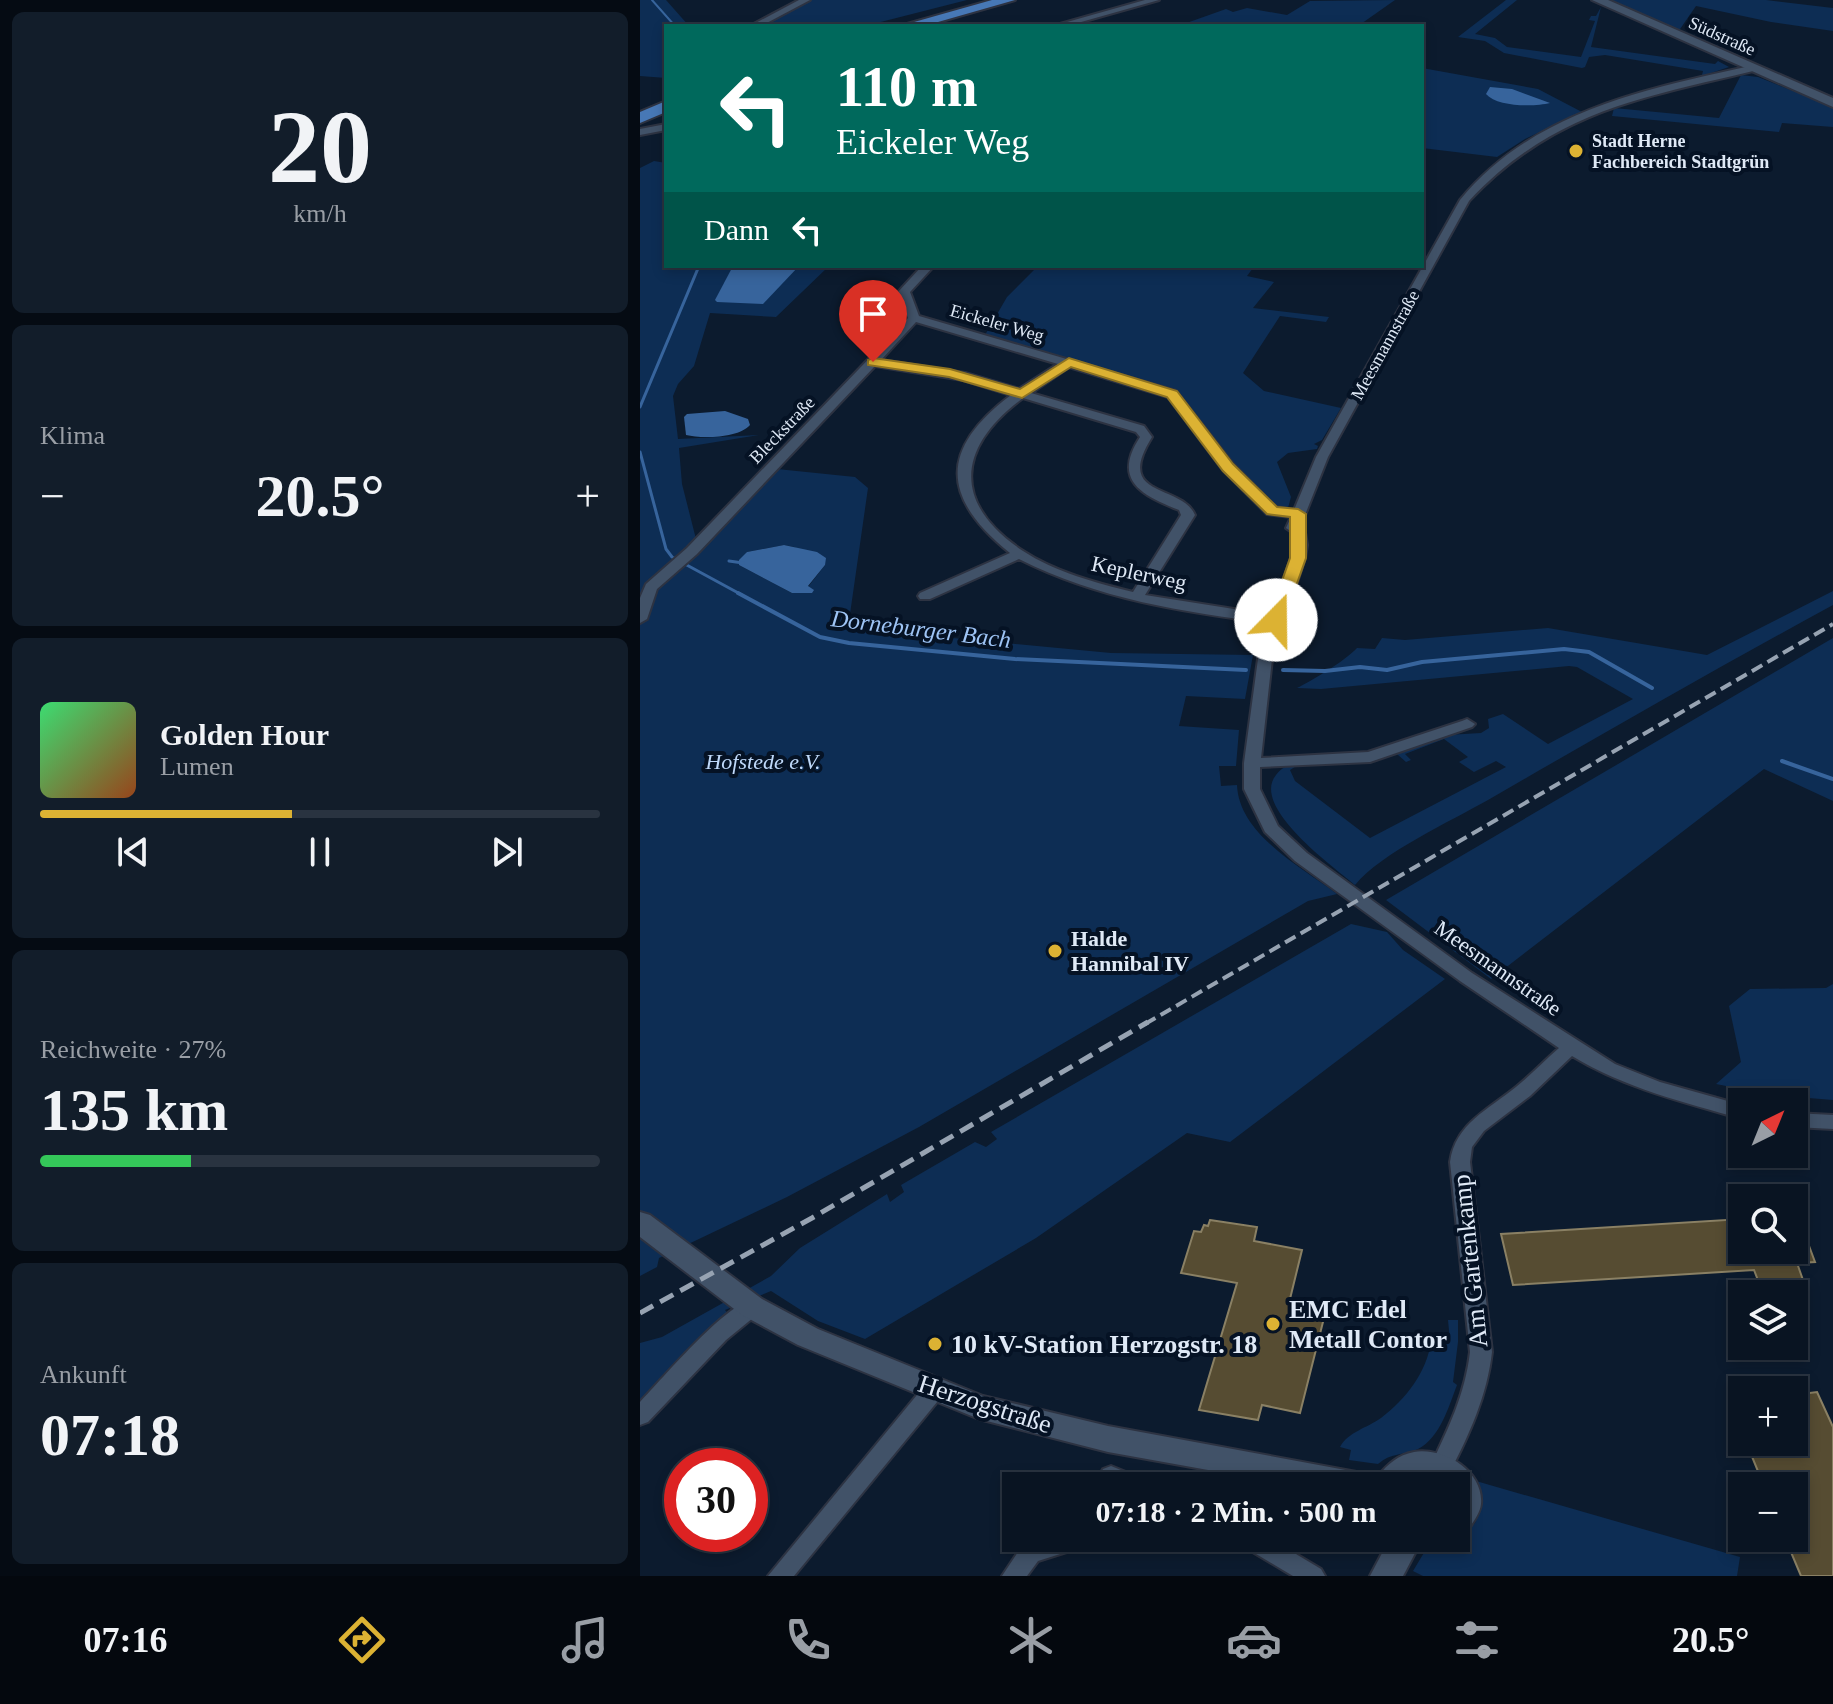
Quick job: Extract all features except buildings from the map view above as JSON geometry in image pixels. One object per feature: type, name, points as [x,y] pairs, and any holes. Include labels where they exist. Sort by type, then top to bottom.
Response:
[{"type":"main road","points":[[915,24],[1008,0]]},
{"type":"main road","points":[[934,24],[1027,0]]},
{"type":"main road","points":[[640,110],[664,101]]},
{"type":"main road","points":[[640,118],[664,107]]},
{"type":"street","points":[[758,24],[803,0]]},
{"type":"street","points":[[1065,24],[1155,0]]},
{"type":"street","name":"Südstraße","points":[[1598,0],[1833,103]]},
{"type":"street","name":"Meesmannstraße","points":[[1728,1108],[1654,1087],[1608,1069],[1466,977],[1285,843],[1271,828],[1256,800],[1252,789],[1252,763],[1265,659],[1298,558],[1297,518],[1322,457],[1465,200],[1484,177],[1525,145],[1575,119],[1646,95],[1750,69]]},
{"type":"street","points":[[640,132],[664,127]]},
{"type":"street","points":[[914,318],[904,292],[926,268]]},
{"type":"street","name":"Eickeler Weg","points":[[914,318],[1172,394],[1228,467],[1272,511],[1297,518]]},
{"type":"street","name":"Bleckstraße","points":[[640,619],[651,587],[692,551],[914,318]]},
{"type":"street","points":[[873,362],[950,373],[1140,429],[1146,437],[1134,457],[1132,467],[1136,477],[1155,496],[1185,508],[1188,515],[1137,597]]},
{"type":"street","name":"Keplerweg","points":[[1069,362],[1022,394],[981,429],[970,447],[965,464],[965,486],[972,506],[985,525],[1020,554],[1071,579],[1137,597],[1278,614]]},
{"type":"street","points":[[925,596],[1020,554]]},
{"type":"street","points":[[1252,763],[1370,757],[1467,724]]},
{"type":"street","name":"Am Gartenkamp","points":[[1441,1467],[1471,1403],[1479,1379],[1481,1352],[1460,1162],[1462,1146],[1477,1126],[1523,1091],[1571,1047]]},
{"type":"street","points":[[1808,1121],[1833,1122]]},
{"type":"street","name":"Herzogstraße","points":[[640,1222],[752,1307],[808,1337],[934,1390],[979,1407],[1043,1425],[1294,1472]]},
{"type":"street","points":[[640,1416],[719,1334],[752,1307]]},
{"type":"street","points":[[780,1576],[934,1390]]},
{"type":"street","points":[[1402,1472],[1411,1466],[1441,1467],[1447,1472]]},
{"type":"street","points":[[1014,1576],[1033,1552]]},
{"type":"street","points":[[1273,1552],[1313,1576]]},
{"type":"street","points":[[1386,1576],[1399,1552]]},
{"type":"green space","points":[[640,0],[666,0],[687,24],[664,24],[664,78],[640,76]]},
{"type":"green space","points":[[808,0],[967,0],[873,24],[760,24]]},
{"type":"green space","points":[[1395,0],[1361,24],[1184,24],[1226,9],[1233,12],[1247,8],[1287,15],[1310,1]]},
{"type":"green space","points":[[1506,0],[1517,0],[1475,34],[1495,38],[1507,47],[1581,57],[1595,21],[1589,20],[1591,16],[1596,16],[1601,7],[1591,47],[1715,64],[1718,61],[1729,67],[1693,79],[1702,75],[1703,71],[1605,55],[1589,57],[1582,68],[1504,53],[1485,41],[1458,37]]},
{"type":"green space","points":[[1604,0],[1766,0],[1833,8],[1833,31],[1696,6],[1678,32]]},
{"type":"green space","points":[[1424,68],[1538,89],[1582,112],[1525,139],[1497,157],[1424,148]]},
{"type":"green space","points":[[1741,75],[1758,77],[1833,107],[1833,127],[1782,123],[1779,132],[1612,116],[1614,108],[1719,118]]},
{"type":"green space","name":"Hofstede e.V.","points":[[654,161],[664,163],[664,268],[827,268],[776,317],[710,313],[694,366],[678,384],[673,396],[678,439],[759,435],[679,448],[682,484],[696,539],[777,469],[855,477],[868,488],[848,628],[1111,653],[1253,655],[1245,699],[1186,696],[1179,726],[1239,730],[1236,766],[1219,766],[1221,786],[1237,785],[1240,803],[1261,835],[1337,894],[1308,901],[919,1127],[787,1197],[659,1258],[657,1267],[640,1276],[640,168]],"holes":[[[784,545],[794,547],[825,565],[808,587],[811,593],[792,593],[739,565],[747,552]]]},
{"type":"green space","points":[[1036,268],[1253,268],[1247,276],[1274,282],[1253,308],[1329,317],[1326,322],[1280,316],[1243,373],[1264,391],[1341,408],[1322,440],[1314,444],[1318,446],[1317,449],[1288,453],[1277,462],[1291,497],[1288,508],[1273,507],[1227,462],[1181,397],[985,335],[1007,297]]},
{"type":"green space","points":[[1833,591],[1833,605],[1417,838],[1382,861],[1355,885],[1298,835],[1274,803],[1271,788],[1276,775],[1286,767],[1298,765],[1290,770],[1295,781],[1370,838],[1506,767],[1496,761],[1474,772],[1459,762],[1468,757],[1444,739],[1405,754],[1411,760],[1406,762],[1397,754],[1447,735],[1481,733],[1489,728],[1488,719],[1503,714],[1548,744],[1633,699],[1577,667],[1569,666],[1321,689],[1297,688],[1357,648],[1375,649],[1382,638],[1405,640],[1548,628],[1707,655]]},
{"type":"green space","points":[[1833,638],[1833,801],[1764,769],[1491,979],[1386,900]]},
{"type":"green space","points":[[1351,924],[1387,932],[1403,950],[1445,979],[1230,1142],[1187,1133],[1036,1238],[865,1339],[818,1321],[771,1291],[725,1310],[729,1315],[640,1401],[640,1343],[662,1337],[771,1276],[800,1248],[887,1194],[890,1202],[904,1192],[901,1185],[975,1142],[986,1147],[997,1139],[991,1132]]},
{"type":"green space","points":[[1833,984],[1833,1100],[1808,1098],[1808,1088],[1736,1088],[1716,1084],[1741,1062],[1729,1006],[1750,989],[1826,988]]},
{"type":"green space","points":[[1448,1320],[1458,1320],[1453,1382],[1457,1385],[1438,1429],[1418,1449],[1392,1456],[1378,1464],[1349,1460],[1351,1450],[1340,1447],[1343,1442],[1381,1418],[1407,1393],[1420,1374],[1431,1341],[1450,1341]]},
{"type":"green space","points":[[1476,1481],[1740,1557],[1737,1576],[1423,1576],[1413,1571],[1424,1552],[1470,1552],[1470,1528],[1475,1523],[1483,1501]]},
{"type":"shaded area","points":[[1490,87],[1512,89],[1550,103],[1507,104],[1486,94]]},
{"type":"shaded area","points":[[732,268],[797,268],[763,304],[715,300]]},
{"type":"shaded area","points":[[725,411],[748,419],[750,425],[729,435],[686,435],[684,417],[687,414]]},
{"type":"shaded area","points":[[784,545],[817,552],[826,558],[825,565],[808,586],[814,590],[812,593],[792,593],[739,565],[739,560],[747,552]]},
{"type":"waterway","name":"Dorneburger Bach","points":[[652,0],[673,24]]},
{"type":"waterway","name":"Dorneburger Bach","points":[[640,407],[698,268]]},
{"type":"waterway","name":"Dorneburger Bach","points":[[640,452],[666,549],[672,557],[742,595]]},
{"type":"waterway","points":[[729,561],[743,563]]},
{"type":"waterway","name":"Dorneburger Bach","points":[[738,593],[820,637],[849,643],[1015,659],[1246,670]]},
{"type":"waterway","name":"Dorneburger Bach","points":[[1283,670],[1325,671],[1360,667],[1387,670],[1422,662],[1564,649],[1589,652],[1652,688]]},
{"type":"waterway","name":"Dorneburger Bach","points":[[1782,761],[1833,779]]},
{"type":"railway","points":[[1145,1024],[1833,624]]},
{"type":"railway","points":[[640,1313],[812,1218],[1148,1022]]},
{"type":"place","name":"Stadt Herne Fachbereich Stadtgrün","points":[[1576,151]]},
{"type":"place","name":"Halde Hannibal IV","points":[[1055,951]]},
{"type":"place","name":"EMC Edel Metall Contor","points":[[1273,1324]]},
{"type":"place","name":"10 kV-Station Herzogstr. 18","points":[[935,1344]]},
{"type":"route","points":[[873,362],[950,373],[1022,394],[1069,362],[1172,394],[1179,399],[1228,467],[1272,511],[1298,514],[1298,558],[1285,602],[1276,620]]}]
